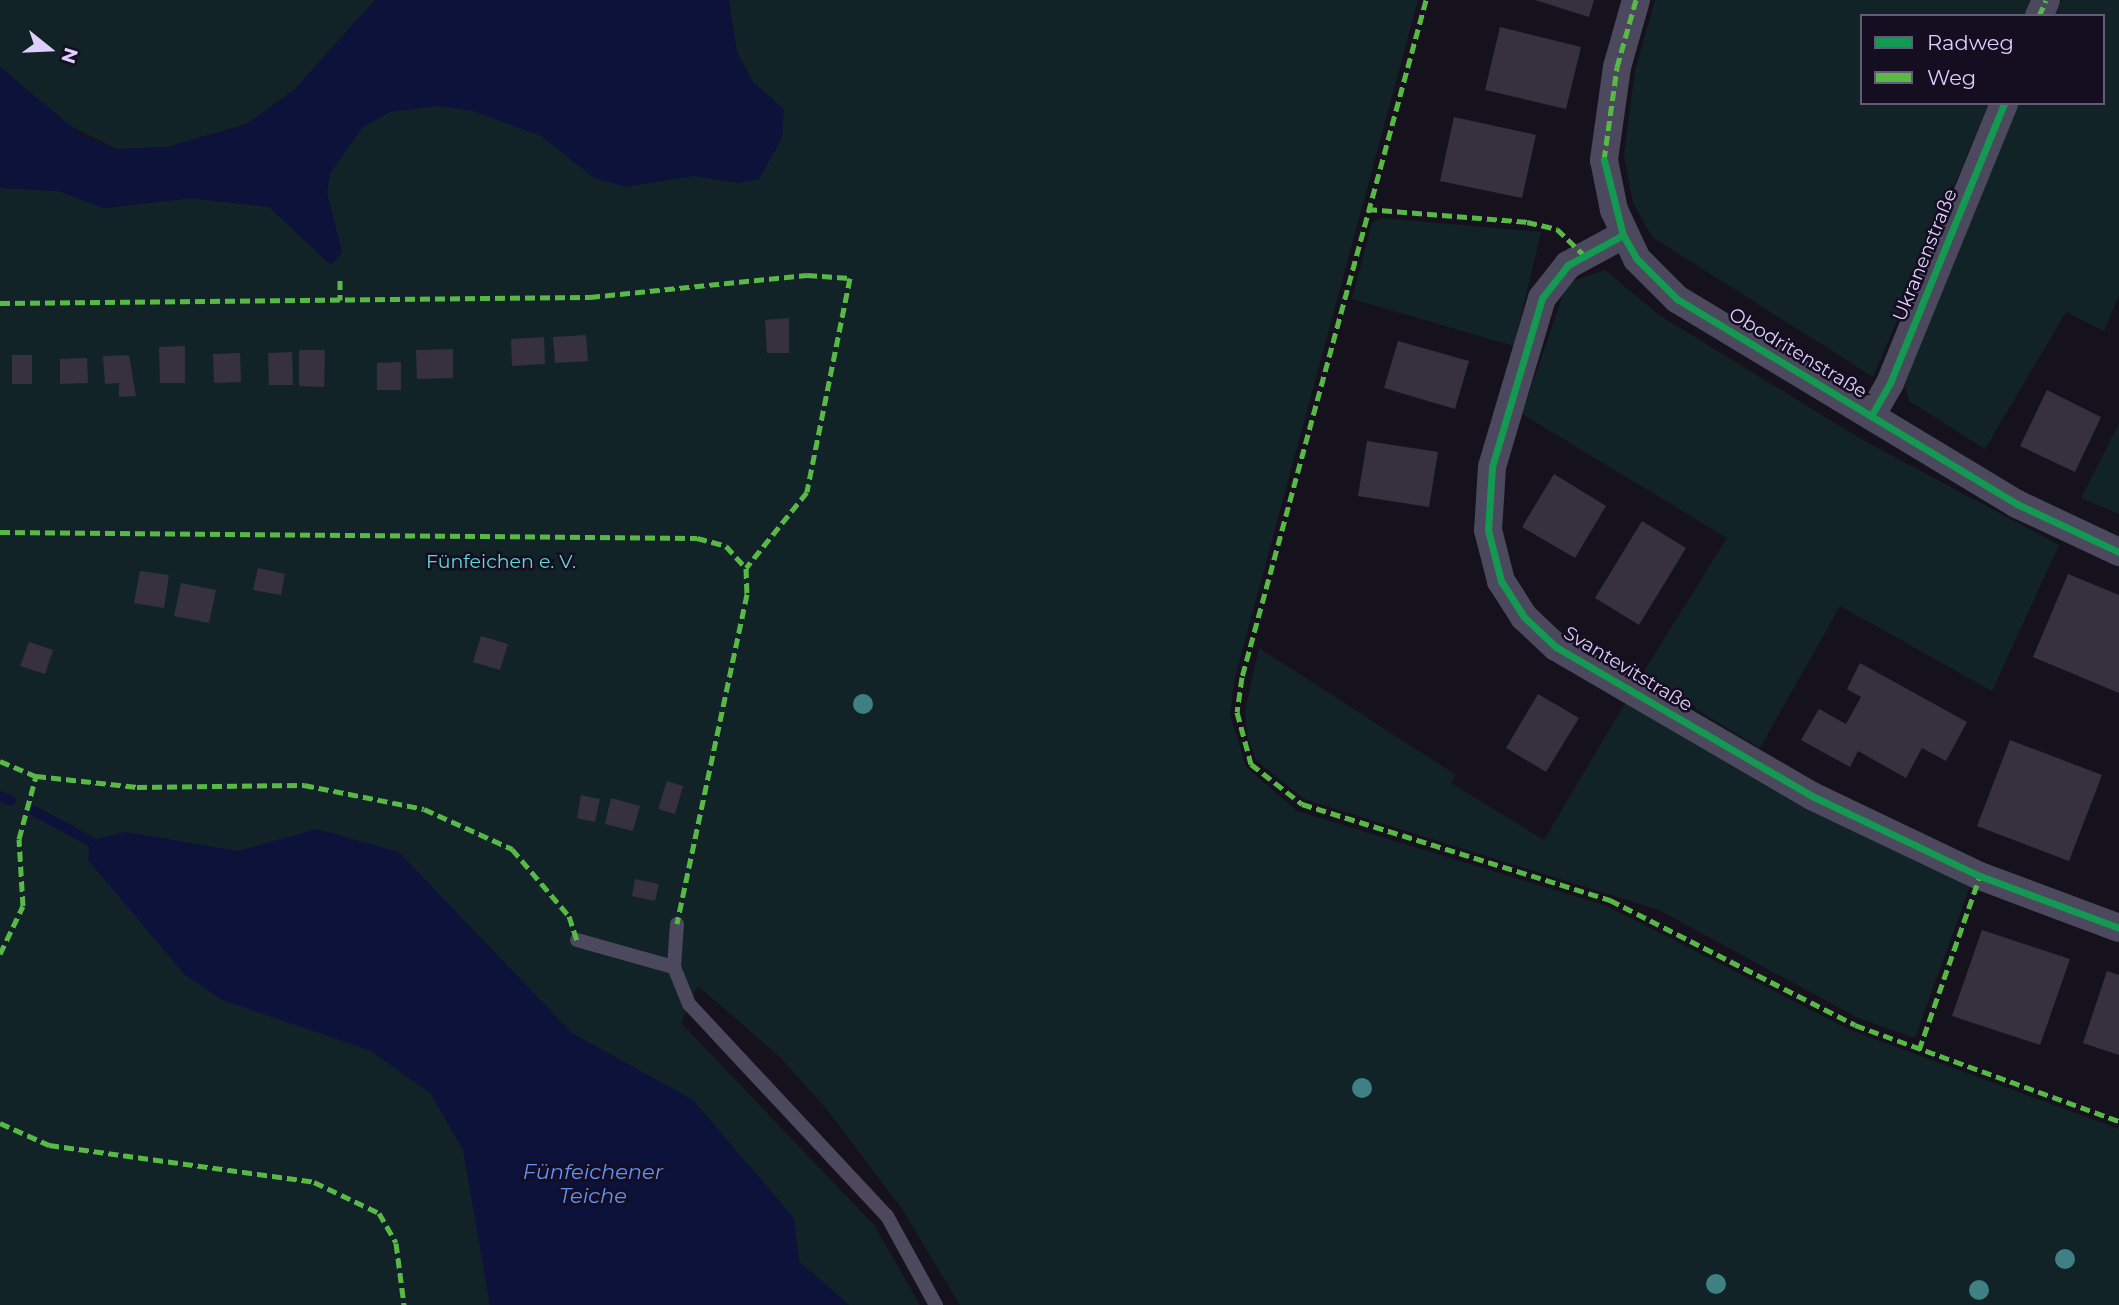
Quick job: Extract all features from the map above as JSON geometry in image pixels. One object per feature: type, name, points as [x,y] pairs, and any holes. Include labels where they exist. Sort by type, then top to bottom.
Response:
[{"type":"street","name":"Obodritenstraße","points":[[1636,0],[1617,67],[1604,160],[1623,235],[1637,259],[1677,299],[2017,504],[2119,552]]},
{"type":"street","name":"Ukranenstraße","points":[[1871,416],[1890,383],[2003,105]]},
{"type":"street","name":"Svantevitstraße","points":[[1623,235],[1568,265],[1542,298],[1492,467],[1488,530],[1501,581],[1524,617],[1556,647],[1812,796],[1980,876],[2119,928]]},
{"type":"lane","points":[[677,924],[674,967],[689,1004],[887,1216],[936,1305]]},
{"type":"lane","points":[[577,940],[674,967]]},
{"type":"green space","points":[[0,0],[375,0],[295,89],[247,124],[168,147],[117,149],[51,116],[0,67]]},
{"type":"green space","name":"Fünfeichen e. V.","points":[[636,0],[1418,0],[1235,677],[1230,715],[1246,767],[1297,811],[1607,906],[1850,1030],[2119,1129],[2119,1305],[960,1305],[902,1209],[829,1112],[780,1057],[698,986],[681,1023],[874,1225],[920,1305],[847,1305],[501,1137],[479,1236],[490,1305],[0,1305],[0,188],[59,191],[103,208],[192,198],[269,207],[331,265],[302,134]]},
{"type":"green space","points":[[1655,0],[2033,0],[2027,14],[1860,14],[1860,105],[1988,105],[1873,377],[1652,237],[1633,203],[1624,155],[1635,71]]},
{"type":"green space","points":[[2062,0],[2119,0],[2119,295],[2104,331],[2066,312],[1985,449],[1909,401],[1904,383],[2017,105],[2105,105],[2105,14],[2055,14]]},
{"type":"green space","points":[[1382,218],[1541,232],[1514,346],[1352,299],[1372,223]]},
{"type":"green space","points":[[1605,270],[1659,315],[1861,439],[2059,545],[1992,691],[1840,606],[1760,748],[1641,676],[1727,538],[1522,414],[1567,283]]},
{"type":"green space","points":[[2119,424],[2119,514],[2081,498]]},
{"type":"green space","points":[[1259,648],[1456,775],[1451,783],[1544,840],[1627,700],[1970,886],[1915,1038],[1858,1018],[1659,910],[1304,799],[1256,760],[1248,739],[1245,711]]},
{"type":"water","points":[[375,0],[729,0],[737,52],[753,82],[784,109],[782,138],[759,179],[739,183],[694,176],[626,187],[594,178],[541,136],[473,111],[438,106],[390,112],[363,127],[330,173],[327,193],[342,253],[331,265],[269,207],[192,198],[103,208],[59,191],[0,188],[0,67],[83,136],[117,149],[168,147],[247,124],[295,89]]},
{"type":"water","name":"Fünfeichener Teiche","points":[[317,829],[399,852],[572,1033],[693,1100],[794,1218],[799,1261],[849,1305],[490,1305],[463,1150],[431,1094],[369,1050],[222,1000],[184,974],[88,860],[90,841],[126,832],[238,851]]},
{"type":"building","points":[[1535,0],[1594,0],[1589,17]]},
{"type":"building","points":[[1500,27],[1581,47],[1566,109],[1485,90]]},
{"type":"building","points":[[1454,117],[1536,135],[1522,198],[1440,181]]},
{"type":"building","points":[[789,318],[789,353],[767,353],[765,320]]},
{"type":"building","points":[[586,335],[588,361],[555,363],[553,337]]},
{"type":"building","points":[[544,337],[545,364],[512,366],[511,339]]},
{"type":"building","points":[[1398,341],[1469,361],[1455,409],[1384,388]]},
{"type":"building","points":[[185,346],[185,383],[160,383],[159,347]]},
{"type":"building","points":[[453,349],[453,378],[417,379],[416,350]]},
{"type":"building","points":[[299,350],[325,350],[324,387],[299,386]]},
{"type":"building","points":[[292,352],[293,385],[269,385],[268,353]]},
{"type":"building","points":[[240,353],[241,382],[214,383],[213,354]]},
{"type":"building","points":[[12,355],[32,355],[32,384],[12,384]]},
{"type":"building","points":[[129,355],[136,396],[119,397],[119,383],[105,384],[103,356]]},
{"type":"building","points":[[87,358],[88,383],[60,384],[60,359]]},
{"type":"building","points":[[401,362],[401,390],[377,390],[377,363]]},
{"type":"building","points":[[2047,390],[2101,417],[2075,472],[2020,446]]},
{"type":"building","points":[[1367,441],[1438,452],[1429,507],[1358,496]]},
{"type":"building","points":[[1554,474],[1606,506],[1575,558],[1522,527]]},
{"type":"building","points":[[1642,521],[1686,548],[1639,625],[1595,598]]},
{"type":"building","points":[[258,568],[285,574],[281,595],[253,590]]},
{"type":"building","points":[[140,571],[169,575],[164,608],[134,603]]},
{"type":"building","points":[[2068,574],[2119,595],[2119,693],[2033,657]]},
{"type":"building","points":[[181,583],[216,590],[209,623],[174,616]]},
{"type":"building","points":[[481,636],[508,644],[500,670],[473,662]]},
{"type":"building","points":[[29,642],[53,650],[45,674],[20,666]]},
{"type":"building","points":[[1860,663],[1967,722],[1946,761],[1922,748],[1906,778],[1858,751],[1850,767],[1801,740],[1819,709],[1846,724],[1861,697],[1847,689]]},
{"type":"building","points":[[1538,694],[1579,718],[1546,772],[1506,748]]},
{"type":"building","points":[[2010,740],[2102,775],[2069,861],[1977,826]]},
{"type":"building","points":[[667,781],[683,786],[675,814],[658,809]]},
{"type":"building","points":[[581,795],[600,799],[595,822],[577,818]]},
{"type":"building","points":[[611,798],[640,806],[633,831],[605,824]]},
{"type":"building","points":[[635,879],[659,884],[655,901],[632,896]]},
{"type":"building","points":[[1982,930],[2070,959],[2040,1045],[1952,1016]]},
{"type":"building","points":[[2107,971],[2119,975],[2119,1055],[2083,1043]]},
{"type":"waterway","points":[[0,796],[11,801]]},
{"type":"waterway","points":[[34,811],[90,841]]},
{"type":"marked path","points":[[1426,0],[1242,677],[1237,712],[1251,764],[1302,804],[1610,900],[1855,1025],[2119,1121]]},
{"type":"marked path","points":[[1604,160],[1617,67],[1636,0]]},
{"type":"marked path","points":[[2040,14],[2046,0]]},
{"type":"marked path","points":[[1367,209],[1527,222],[1557,229],[1583,254]]},
{"type":"marked path","points":[[0,303],[590,297],[807,275],[850,278],[807,492],[746,568]]},
{"type":"marked path","points":[[340,280],[340,300]]},
{"type":"marked path","points":[[0,532],[697,538],[726,546],[746,568],[747,594],[677,924]]},
{"type":"marked path","points":[[0,761],[36,776],[137,787],[304,785],[424,809],[512,849],[569,916],[577,940]]},
{"type":"marked path","points":[[0,954],[23,906],[19,839],[36,776]]},
{"type":"marked path","points":[[1919,1050],[1980,876]]},
{"type":"marked path","points":[[0,1123],[49,1145],[314,1182],[379,1213],[396,1243],[404,1305]]},
{"type":"cycle path","points":[[1871,416],[1890,383],[2003,105]]},
{"type":"cycle path","points":[[1604,160],[1623,235],[1637,259],[1677,299],[2017,504],[2119,552]]},
{"type":"cycle path","points":[[1623,235],[1568,265],[1542,298],[1492,467],[1488,530],[1501,581],[1524,617],[1556,647],[1812,796],[1980,876],[2119,928]]}]
